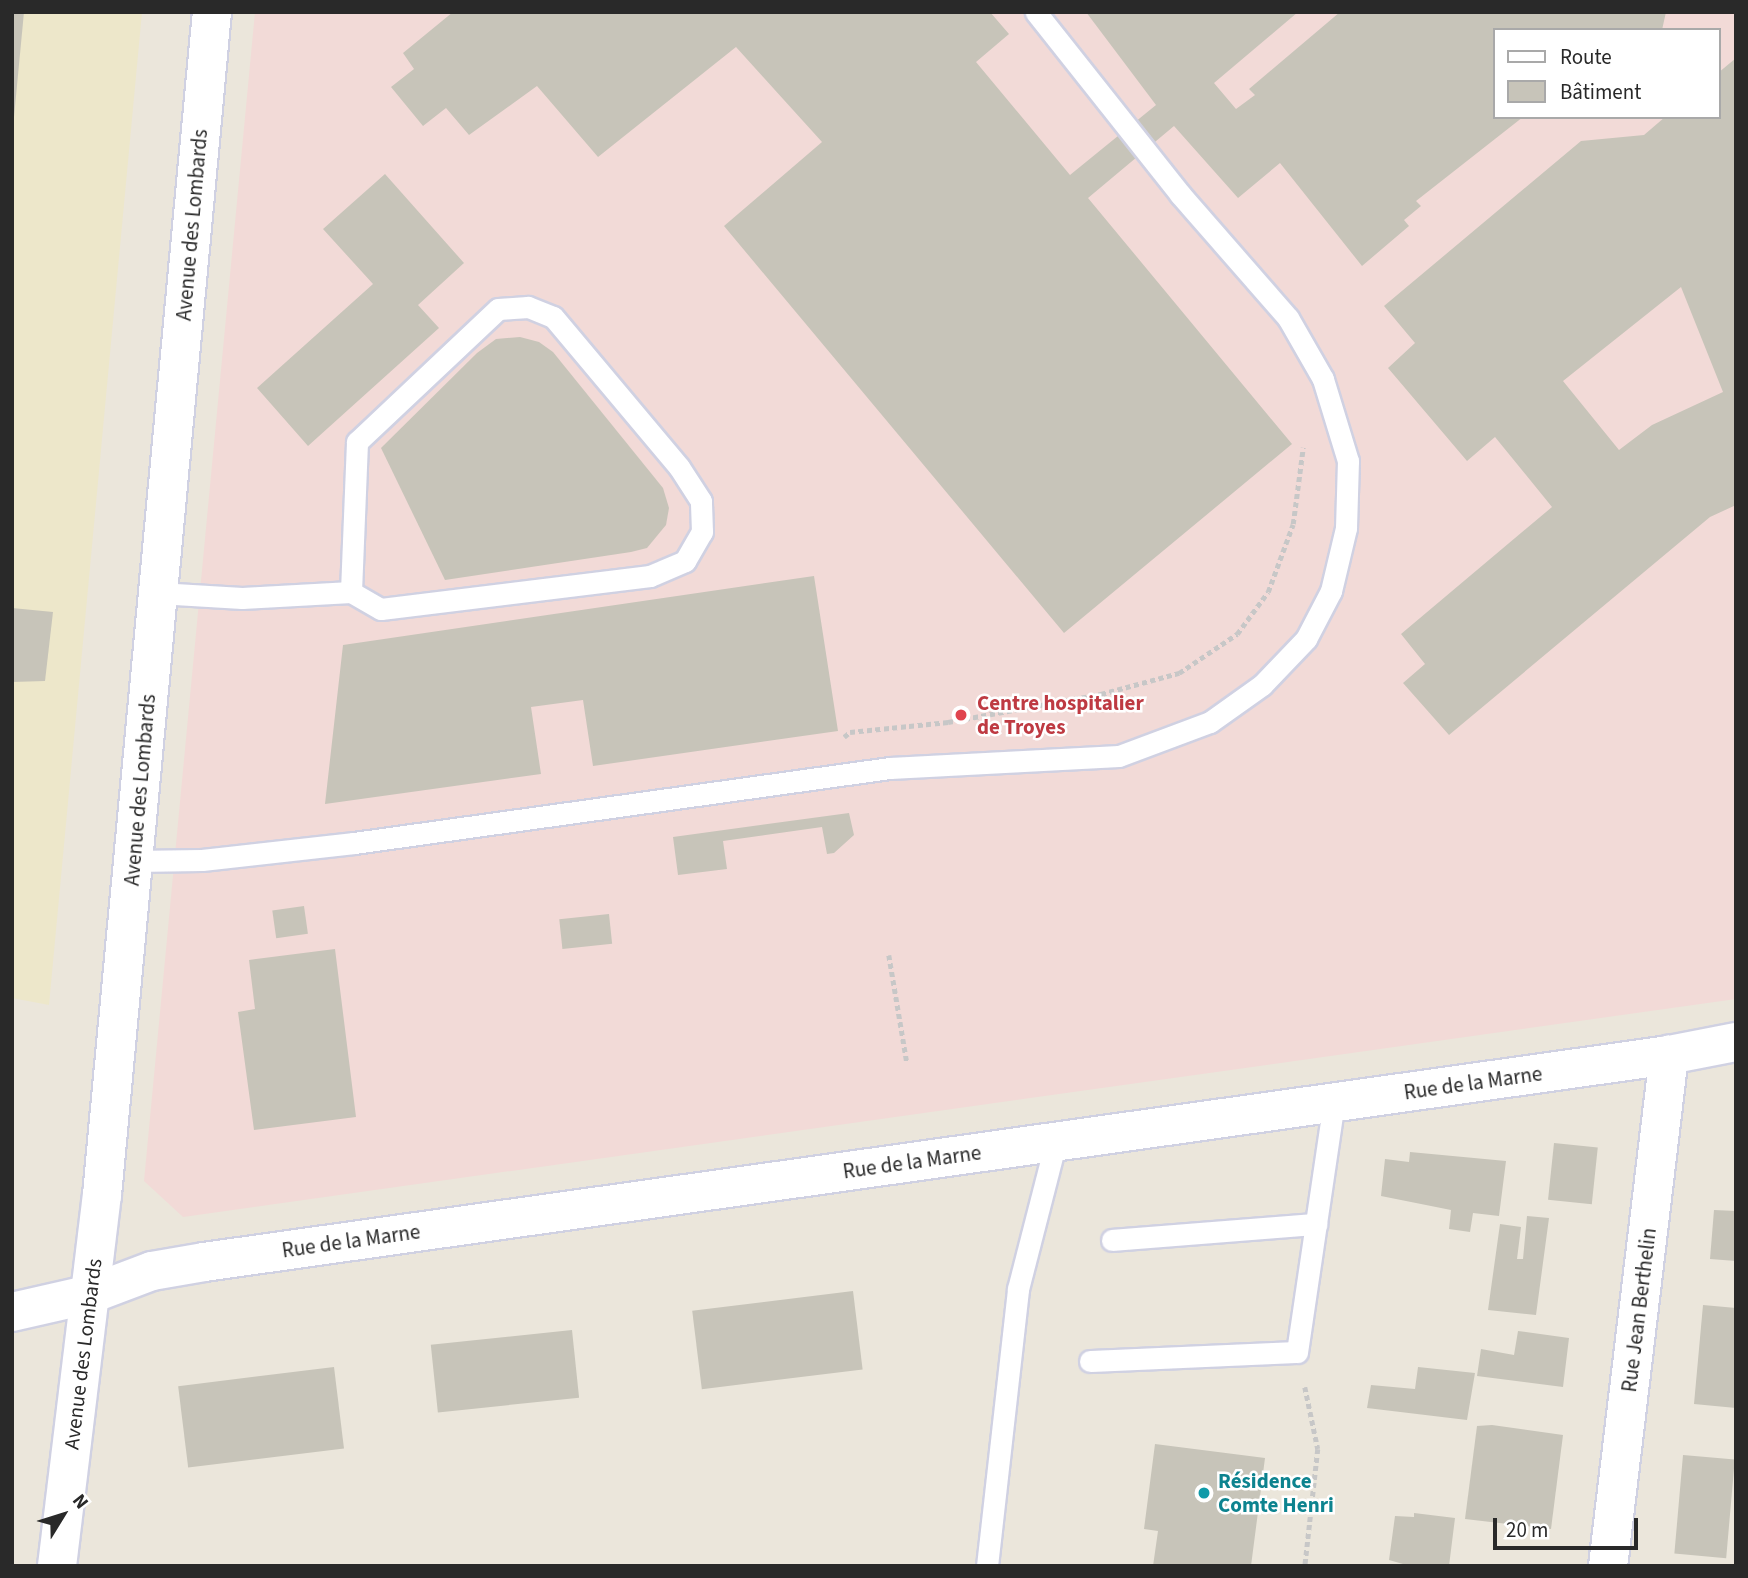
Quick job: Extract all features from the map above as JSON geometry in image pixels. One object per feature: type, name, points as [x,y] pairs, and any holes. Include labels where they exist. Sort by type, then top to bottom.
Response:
[{"type":"street","name":"Avenue des Lombards","points":[[57,1566],[91,1294],[212,12]]},
{"type":"street","name":"Rue de la Marne","points":[[12,1312],[91,1294],[152,1271],[204,1262],[1669,1055],[1736,1042]]},
{"type":"street","name":"Rue Jean Berthelin","points":[[1608,1566],[1669,1055]]},
{"type":"lane","points":[[133,862],[201,860],[354,843],[890,768],[1119,756],[1210,722],[1262,685],[1306,639],[1331,591],[1346,528],[1348,461],[1323,379],[1288,318],[1180,194],[1036,12]]},
{"type":"lane","points":[[158,593],[242,598],[351,592],[380,609],[650,576],[685,561],[702,532],[701,500],[679,467],[553,317],[527,307],[498,309],[357,442],[351,592]]},
{"type":"lane","points":[[1090,1361],[1297,1352],[1334,1102]]},
{"type":"lane","points":[[987,1566],[1018,1289],[1056,1141]]},
{"type":"lane","points":[[1112,1240],[1316,1224]]},
{"type":"path","points":[[840,740],[850,732],[973,717],[1101,694],[1180,673],[1237,634],[1268,592],[1293,524],[1303,448]]},
{"type":"path","points":[[889,955],[907,1062]]},
{"type":"path","points":[[1297,1352],[1318,1449],[1306,1566]]},
{"type":"shaded area","points":[[12,12],[142,12],[49,1005],[12,998]]},
{"type":"shaded area","name":"Centre hospitalier de Troyes","points":[[255,12],[1736,12],[1736,999],[183,1217],[144,1181]]},
{"type":"building","points":[[12,12],[24,12],[14,117],[12,117]]},
{"type":"building","points":[[453,12],[990,12],[1009,34],[976,62],[1070,175],[1156,105],[1086,12],[1298,12],[1214,83],[1236,109],[1255,95],[1249,89],[1340,12],[1666,12],[1662,28],[1492,28],[1492,119],[1520,119],[1416,201],[1421,206],[1404,220],[1409,226],[1362,266],[1280,163],[1238,198],[1174,126],[1088,198],[1292,444],[1064,633],[724,226],[822,142],[736,47],[598,157],[537,86],[469,135],[446,108],[423,126],[391,87],[414,69],[403,53]]},
{"type":"building","points":[[1736,58],[1736,505],[1710,517],[1449,735],[1403,683],[1425,664],[1401,634],[1552,507],[1495,437],[1467,461],[1388,368],[1415,343],[1384,306],[1581,141],[1644,135],[1663,119],[1720,119],[1720,71]],"holes":[[[1681,287],[1723,392],[1652,425],[1619,450],[1563,381]]]},
{"type":"building","points":[[385,174],[464,263],[418,305],[439,328],[308,446],[257,388],[373,284],[323,229]]},
{"type":"building","points":[[520,337],[539,342],[553,352],[663,488],[669,508],[666,525],[647,548],[631,552],[445,580],[381,448],[477,353],[496,339]]},
{"type":"building","points":[[814,576],[838,731],[593,766],[583,700],[531,707],[541,774],[325,804],[343,645]]},
{"type":"building","points":[[12,608],[53,612],[45,681],[12,682]]},
{"type":"building","points":[[849,813],[854,835],[834,853],[827,854],[822,827],[723,841],[727,869],[678,875],[673,837]]},
{"type":"building","points":[[304,906],[308,934],[276,938],[272,910]]},
{"type":"building","points":[[609,914],[612,944],[562,949],[559,919]]},
{"type":"building","points":[[335,949],[356,1117],[254,1130],[238,1012],[255,1009],[249,960]]},
{"type":"building","points":[[1554,1143],[1598,1148],[1592,1204],[1548,1200]]},
{"type":"building","points":[[1410,1152],[1506,1161],[1499,1216],[1473,1213],[1470,1232],[1449,1229],[1451,1210],[1381,1196],[1385,1159],[1409,1162]]},
{"type":"building","points":[[1714,1210],[1736,1211],[1736,1261],[1710,1259]]},
{"type":"building","points":[[1527,1216],[1549,1218],[1536,1315],[1488,1310],[1500,1224],[1521,1227],[1517,1259],[1523,1259]]},
{"type":"building","points":[[853,1291],[863,1369],[702,1389],[692,1311]]},
{"type":"building","points":[[1703,1305],[1736,1308],[1736,1408],[1694,1404]]},
{"type":"building","points":[[572,1330],[579,1398],[438,1412],[431,1345]]},
{"type":"building","points":[[1518,1331],[1569,1338],[1563,1387],[1477,1376],[1481,1349],[1514,1355]]},
{"type":"building","points":[[334,1367],[344,1448],[188,1468],[178,1386]]},
{"type":"building","points":[[1418,1367],[1475,1373],[1467,1420],[1367,1408],[1371,1385],[1415,1389]]},
{"type":"building","points":[[1492,1425],[1563,1435],[1551,1529],[1465,1519],[1477,1426]]},
{"type":"building","name":"Résidence Comte Henri","points":[[1155,1444],[1265,1458],[1251,1566],[1153,1566],[1158,1531],[1144,1529]]},
{"type":"building","points":[[1683,1455],[1735,1460],[1726,1558],[1674,1554]]},
{"type":"building","points":[[1414,1513],[1455,1518],[1449,1566],[1410,1566],[1389,1560],[1395,1516],[1414,1517]]},
{"type":"place","name":"Centre hospitalier de Troyes","points":[[961,715]]},
{"type":"place","name":"Résidence Comte Henri","points":[[1204,1493]]}]
